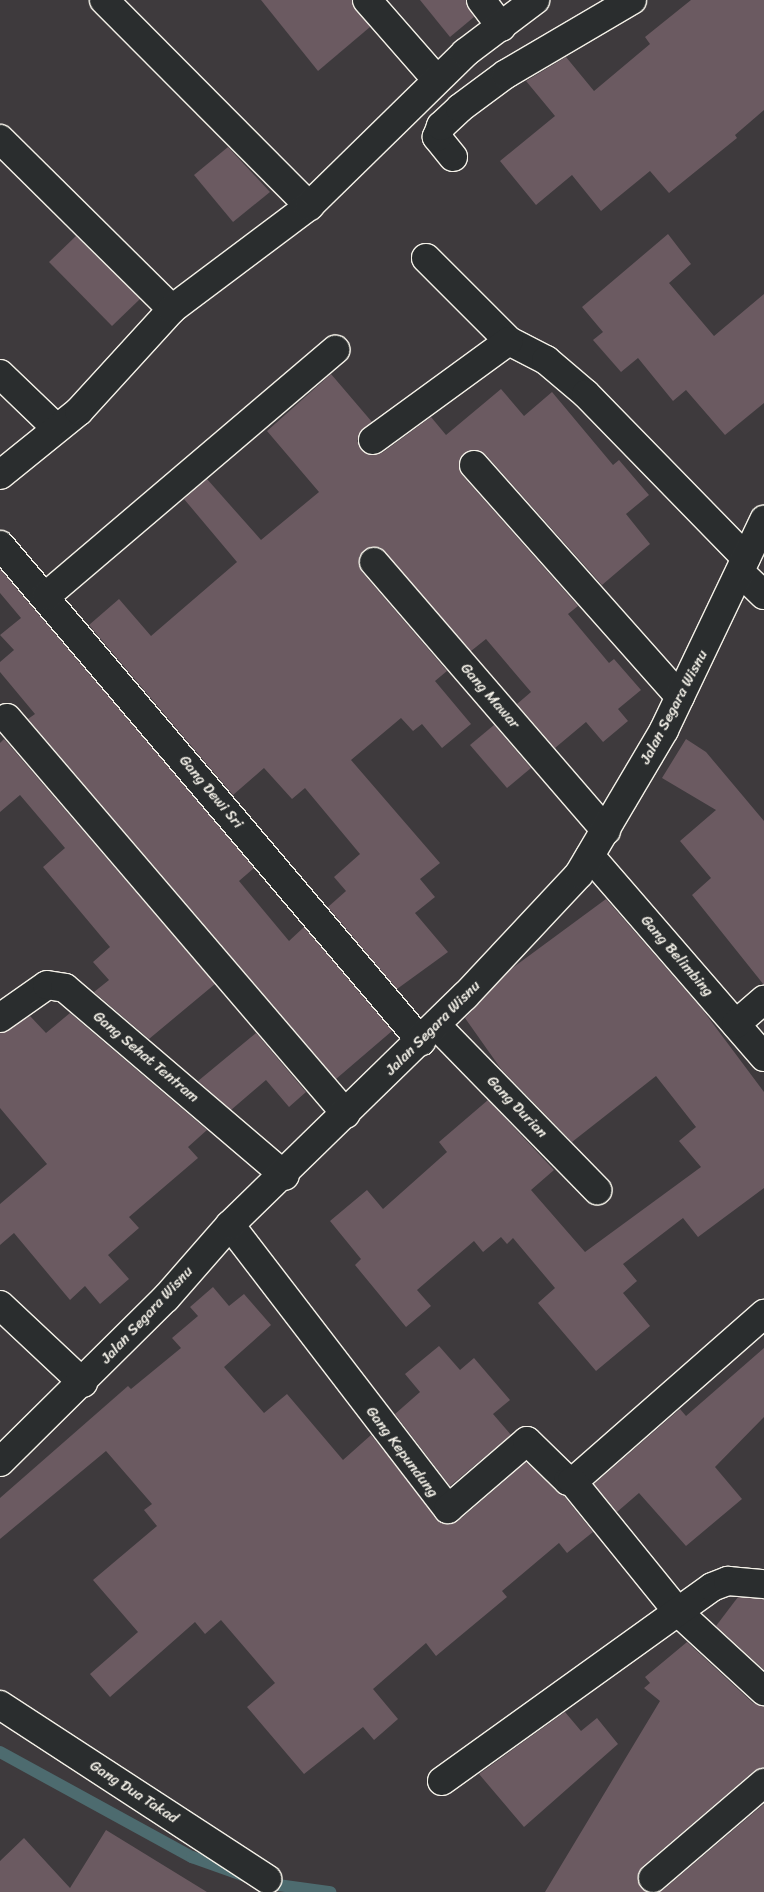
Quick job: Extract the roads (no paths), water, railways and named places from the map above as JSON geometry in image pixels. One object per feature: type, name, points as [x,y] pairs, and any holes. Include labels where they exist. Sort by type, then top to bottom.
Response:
[{"type":"street","points":[[104,0],[309,206]]},
{"type":"street","points":[[367,0],[437,80]]},
{"type":"street","points":[[480,0],[501,27]]},
{"type":"street","points":[[0,475],[56,427],[79,411],[172,309],[309,206],[437,80],[535,0]]},
{"type":"street","points":[[453,157],[437,137],[441,126],[460,108],[506,74],[632,0]]},
{"type":"street","points":[[0,139],[172,309]]},
{"type":"street","points":[[426,258],[509,341],[546,360],[586,394],[743,565],[764,595]]},
{"type":"street","points":[[373,440],[509,341]]},
{"type":"street","points":[[46,596],[335,350]]},
{"type":"street","points":[[0,374],[56,427]]},
{"type":"street","points":[[474,465],[680,697]]},
{"type":"street","name":"Jalan Segara Wisnu","points":[[0,1462],[83,1383],[230,1225],[285,1176],[429,1033],[537,922],[590,856],[606,831],[680,697],[764,520]]},
{"type":"street","name":"Gang Dewi Sri","points":[[0,545],[429,1033]]},
{"type":"street","name":"Gang Mawar","points":[[374,562],[606,831]]},
{"type":"street","points":[[7,718],[346,1114]]},
{"type":"street","name":"Gang Belimbing","points":[[590,856],[764,1057]]},
{"type":"street","name":"Gang Sehat Tentram","points":[[0,1018],[47,986],[65,988],[285,1176]]},
{"type":"street","points":[[736,1024],[764,1000]]},
{"type":"street","name":"Gang Durian","points":[[429,1033],[597,1190]]},
{"type":"street","name":"Gang Kepundung","points":[[230,1225],[444,1508],[528,1442],[572,1481]]},
{"type":"street","points":[[0,1306],[83,1383]]},
{"type":"street","points":[[764,1314],[572,1481],[678,1612],[764,1691]]},
{"type":"street","points":[[442,1781],[678,1612],[728,1581],[764,1584]]},
{"type":"street","name":"Gang Dua Takad","points":[[0,1705],[267,1880]]},
{"type":"street","points":[[653,1878],[764,1783]]},
{"type":"waterway","points":[[0,1752],[192,1857],[245,1876]]},
{"type":"waterway","points":[[263,1883],[330,1892]]}]
